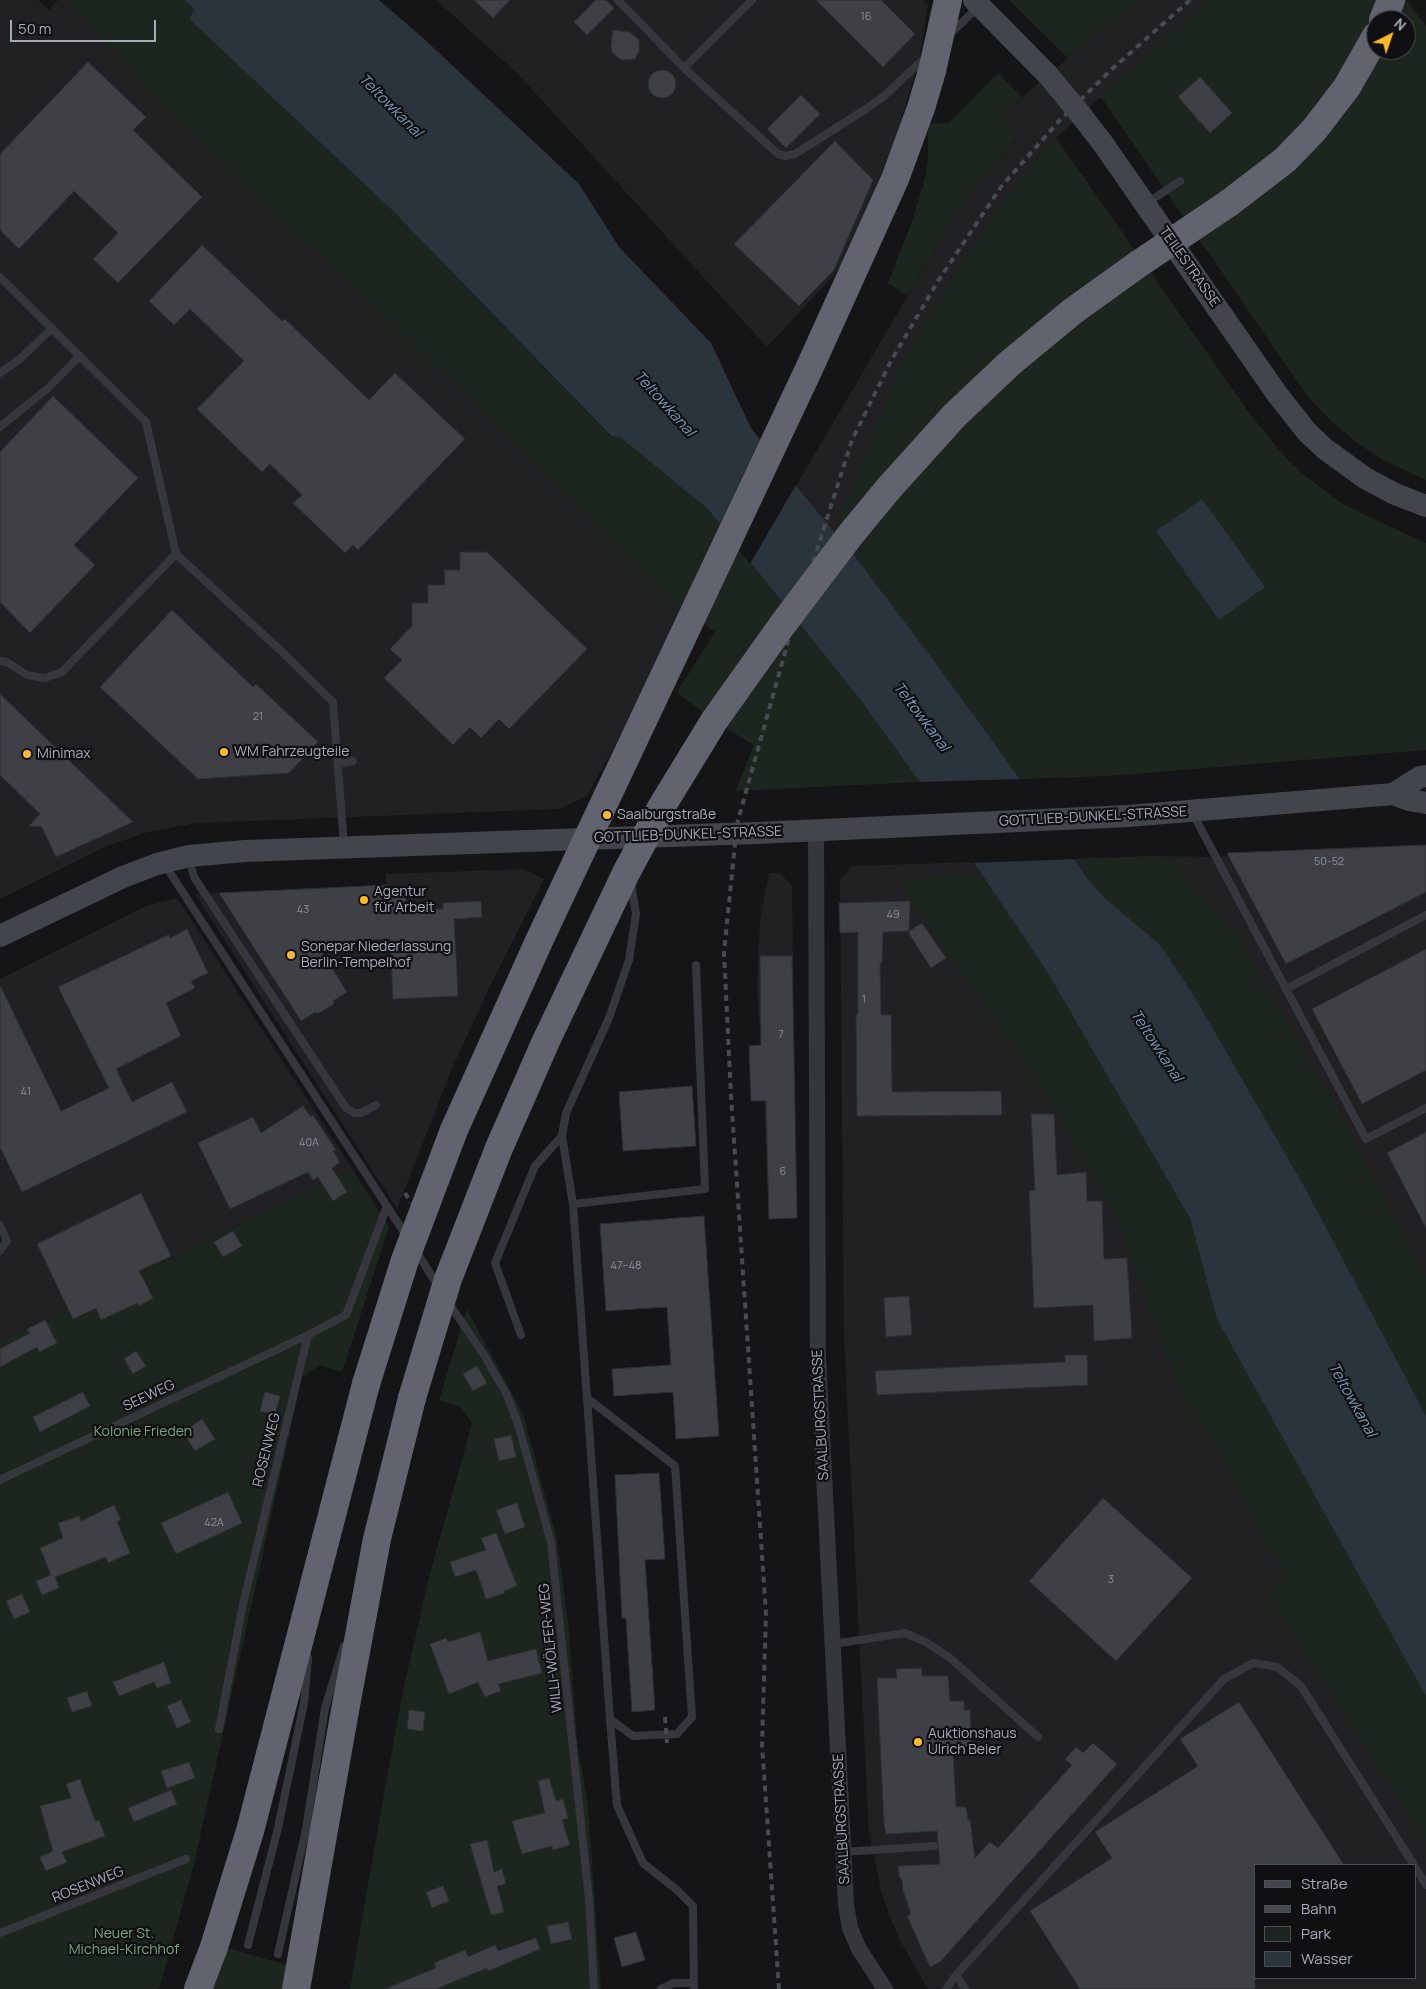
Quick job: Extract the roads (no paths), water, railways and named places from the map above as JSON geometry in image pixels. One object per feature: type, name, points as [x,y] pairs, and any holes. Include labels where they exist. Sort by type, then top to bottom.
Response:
[{"type":"highway","points":[[198,1989],[214,1947],[250,1831],[315,1574],[366,1384],[405,1260],[454,1130],[539,941],[812,362],[895,179],[929,80],[948,0]]},
{"type":"highway","points":[[296,1989],[377,1539],[412,1398],[448,1279],[498,1148],[594,940],[626,874],[684,769],[714,721],[783,624],[851,534],[884,494],[960,411],[1010,363],[1073,311],[1229,203],[1286,160],[1331,109],[1347,87],[1366,54]]},
{"type":"street","name":"TEILESTRASSE","points":[[976,3],[1048,75],[1081,115],[1277,394],[1307,432],[1325,449],[1365,478],[1395,494],[1426,506]]},
{"type":"street","name":"GOTTLIEB-DUNKEL-STRASSE","points":[[1393,794],[1420,777],[1426,776]]},
{"type":"street","name":"GOTTLIEB-DUNKEL-STRASSE","points":[[0,936],[123,877],[163,862],[189,856],[245,850],[757,833],[1128,816],[1393,794],[1409,800],[1426,802]]},
{"type":"street","name":"SAALBURGSTRASSE","points":[[816,830],[818,1358],[846,1905],[850,1928],[859,1948],[885,1989]]},
{"type":"lane","points":[[618,0],[684,68],[778,154],[786,156],[795,154],[884,96],[976,3]]},
{"type":"lane","points":[[684,68],[752,0]]},
{"type":"lane","points":[[1145,204],[1180,181]]},
{"type":"lane","points":[[0,277],[146,422],[176,554],[279,649],[333,702],[344,847]]},
{"type":"lane","points":[[0,373],[20,359],[52,328]]},
{"type":"lane","points":[[0,427],[47,389],[80,356]]},
{"type":"lane","points":[[0,661],[7,662],[27,675],[45,678],[62,672],[176,554]]},
{"type":"lane","points":[[338,764],[354,761]]},
{"type":"lane","points":[[1192,812],[1366,1139],[1426,1108]]},
{"type":"lane","points":[[651,836],[639,860],[630,886],[636,914],[628,960],[609,1018],[566,1113],[562,1136],[573,1204],[617,1805],[642,1863],[677,1890],[693,1906],[694,1986],[674,1983],[661,1989]]},
{"type":"lane","points":[[189,856],[194,877],[346,1108],[355,1113],[361,1113],[376,1105]]},
{"type":"lane","name":"WILLI-WÖLFER-WEG","points":[[163,862],[484,1355],[506,1395],[518,1424],[551,1542],[587,1879],[594,1989]]},
{"type":"lane","points":[[1286,989],[1426,915]]},
{"type":"lane","points":[[573,1204],[705,1189],[696,965]]},
{"type":"lane","points":[[521,1335],[495,1263],[535,1166],[562,1136]]},
{"type":"lane","points":[[308,1335],[346,1315],[387,1206]]},
{"type":"lane","points":[[0,1224],[7,1241],[0,1251]]},
{"type":"lane","name":"SEEWEG","points":[[0,1480],[308,1335]]},
{"type":"lane","name":"ROSENWEG","points":[[219,1729],[243,1604],[308,1335]]},
{"type":"lane","points":[[587,1398],[676,1466],[692,1716],[677,1734],[633,1736],[610,1719]]},
{"type":"lane","points":[[354,1614],[377,1539]]},
{"type":"lane","points":[[310,1634],[315,1574]]},
{"type":"lane","points":[[278,1954],[306,1829],[325,1708],[348,1633]]},
{"type":"lane","points":[[833,1644],[904,1633],[926,1642],[950,1658],[1038,1737]]},
{"type":"lane","points":[[248,1945],[282,1808],[304,1703],[308,1653]]},
{"type":"lane","points":[[946,1989],[956,1975],[1224,1679],[1253,1663],[1277,1667],[1301,1686],[1413,1864]]},
{"type":"lane","points":[[844,1852],[934,1846]]},
{"type":"lane","name":"ROSENWEG","points":[[0,1934],[186,1859]]},
{"type":"lane","points":[[1416,1869],[1426,1885]]},
{"type":"lane","points":[[956,1975],[965,1989]]},
{"type":"water","name":"Teltowkanal","points":[[184,0],[379,0],[422,37],[579,184],[619,247],[711,343],[751,428],[856,558],[943,673],[1020,779],[1089,881],[1105,898],[1160,945],[1194,996],[1306,1190],[1426,1416],[1426,1696],[1217,1319],[1190,1218],[1048,973],[920,782],[859,698],[708,509],[621,438],[611,436],[392,210],[189,19],[195,10]]},
{"type":"water","points":[[1202,499],[1265,587],[1219,620],[1156,531]]},
{"type":"railway","points":[[779,1989],[762,1745],[766,1614],[731,1096],[724,953],[737,824],[789,638],[852,440],[891,361],[938,281],[1001,187],[1058,122],[1112,69],[1190,0]]},
{"type":"railway","points":[[405,1193],[411,1203]]},
{"type":"railway","points":[[665,1717],[667,1743]]},
{"type":"place","name":"WM Fahrzeugteile","points":[[224,752]]},
{"type":"place","name":"Minimax","points":[[27,754]]},
{"type":"place","name":"Saalburgstraße","points":[[607,815]]},
{"type":"place","name":"Agentur für Arbeit","points":[[364,900]]},
{"type":"place","name":"Sonepar Niederlassung Berlin-Tempelhof","points":[[291,955]]},
{"type":"place","name":"Auktionshaus Ulrich Beier","points":[[918,1742]]},
{"type":"park label","name":"Kolonie Frieden","points":[[143,1432]]},
{"type":"park label","name":"Neuer St. Michael-Kirchhof","points":[[124,1942]]}]
